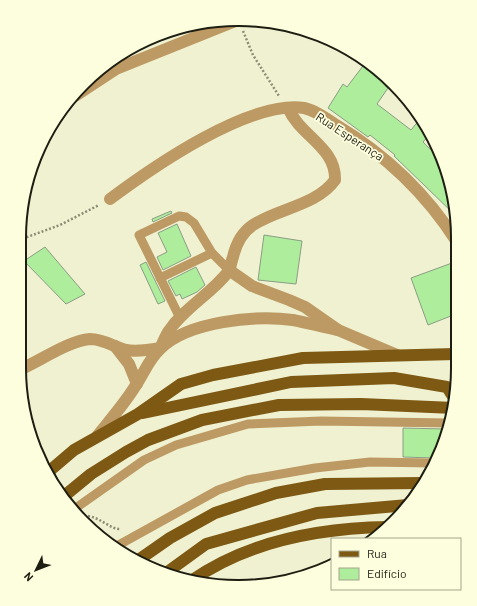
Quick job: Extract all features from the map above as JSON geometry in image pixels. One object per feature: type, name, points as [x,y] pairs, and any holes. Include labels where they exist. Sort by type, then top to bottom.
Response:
[{"type":"main road","points":[[52,469],[74,450],[98,435],[138,414],[181,384],[213,375],[303,358],[451,354]]},
{"type":"main road","points":[[138,414],[291,382],[394,378],[447,387],[450,391]]},
{"type":"main road","points":[[68,494],[91,474],[126,452],[148,440],[202,420],[279,405],[360,404],[447,408]]},
{"type":"main road","points":[[143,557],[170,538],[215,513],[276,493],[325,484],[417,483]]},
{"type":"main road","points":[[171,569],[206,544],[317,513],[400,506]]},
{"type":"main road","points":[[199,576],[237,555],[272,543],[316,533],[359,527],[379,527]]},
{"type":"street","points":[[90,86],[116,69],[238,26]]},
{"type":"street","points":[[98,435],[136,384],[151,359],[160,348],[168,331],[180,318],[213,289],[229,270],[234,250],[240,237],[252,225],[270,215],[321,195],[335,180],[333,164],[326,150],[302,129],[293,119],[288,108]]},
{"type":"street","name":"Rua Esperança","points":[[110,199],[147,172],[213,133],[268,111],[288,108],[306,108],[322,116],[370,147],[388,161],[429,202],[451,233]]},
{"type":"street","points":[[229,270],[252,286],[305,307],[338,330]]},
{"type":"street","points":[[26,367],[75,343],[90,339],[102,340],[136,351],[160,348],[178,337],[194,330],[227,322],[262,318],[293,320],[338,330],[397,355]]},
{"type":"street","points":[[114,345],[129,364],[136,384]]},
{"type":"lane","points":[[180,318],[139,235],[179,216],[186,217],[194,223],[212,253],[229,270]]},
{"type":"lane","points":[[160,278],[212,253]]},
{"type":"lane","points":[[78,507],[144,460],[176,445],[248,424],[314,421],[444,423]]},
{"type":"lane","points":[[120,544],[218,490],[247,480],[315,468],[370,462],[429,462]]},
{"type":"path","points":[[238,26],[253,55],[288,108]]},
{"type":"path","points":[[26,237],[60,225],[110,199]]},
{"type":"building","points":[[363,66],[386,85],[388,88],[377,104],[411,130],[417,123],[426,139],[423,142],[432,151],[440,170],[449,209],[394,156],[395,155],[370,135],[368,137],[328,108],[343,84],[347,87]]},
{"type":"building","points":[[171,211],[172,213],[153,222],[152,219]]},
{"type":"building","points":[[177,224],[191,256],[163,270],[157,257],[167,252],[158,233]]},
{"type":"building","points":[[264,235],[302,241],[296,284],[258,280]]},
{"type":"building","points":[[45,247],[85,294],[66,304],[26,263],[26,260]]},
{"type":"building","points":[[146,262],[165,301],[158,304],[140,265]]},
{"type":"building","points":[[451,263],[451,316],[428,325],[411,278]]},
{"type":"building","points":[[196,267],[205,285],[197,292],[182,299],[180,294],[176,296],[168,281]]},
{"type":"building","points":[[403,428],[442,429],[431,458],[403,457]]}]
